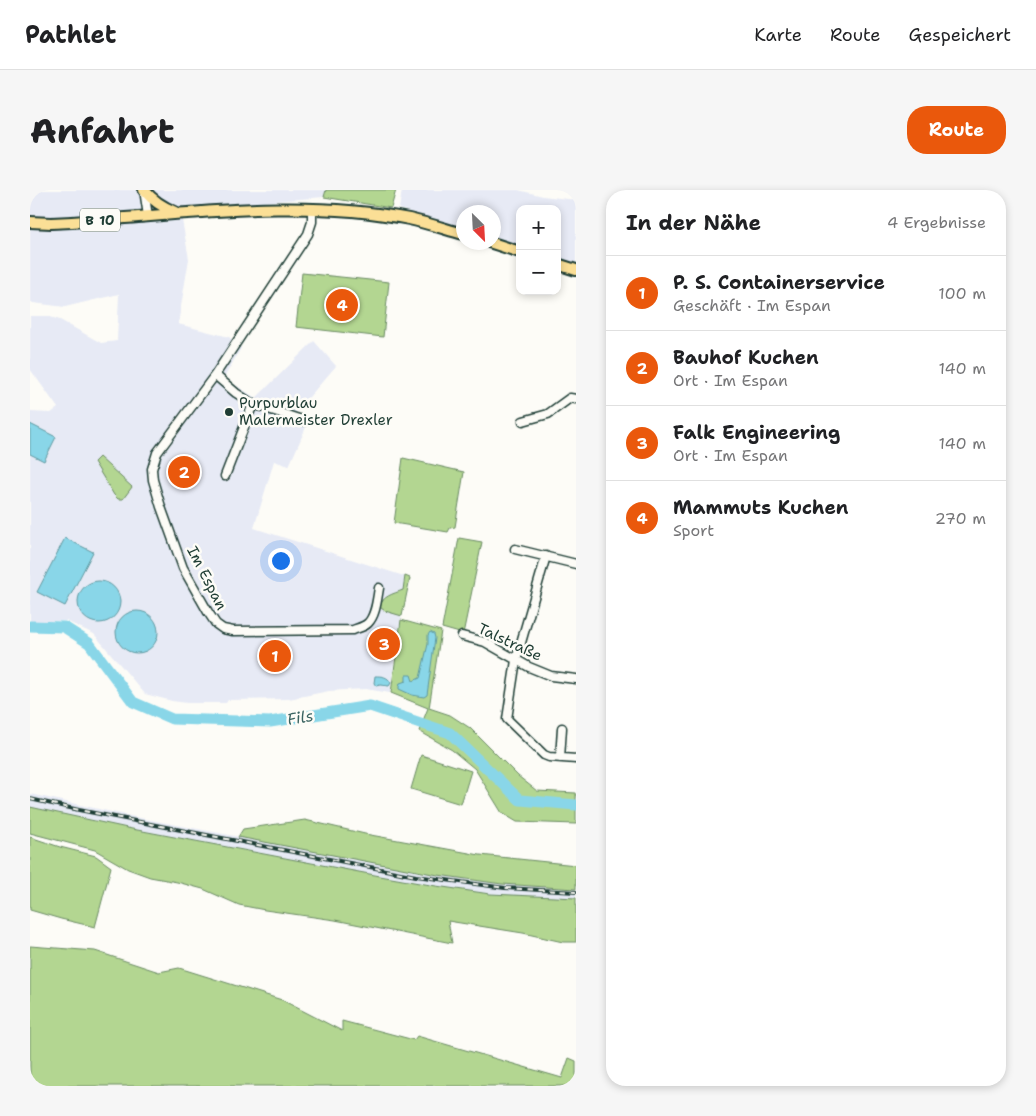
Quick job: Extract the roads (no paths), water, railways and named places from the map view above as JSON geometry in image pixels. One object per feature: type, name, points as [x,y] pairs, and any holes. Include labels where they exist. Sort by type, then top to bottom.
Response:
[{"type":"main road","points":[[144,190],[162,207],[178,214]]},
{"type":"main road","name":"B 10","points":[[30,222],[65,223],[246,209],[312,209],[400,218],[456,232]]},
{"type":"main road","points":[[501,246],[516,251]]},
{"type":"main road","points":[[561,265],[576,270]]},
{"type":"street","points":[[144,190],[148,216]]},
{"type":"street","name":"Im Espan","points":[[312,209],[312,222],[308,234],[215,375],[157,453],[152,469],[153,480],[183,568],[208,612],[216,624],[223,629],[233,631],[353,630],[369,622],[379,588]]},
{"type":"street","points":[[215,375],[236,393],[253,404],[305,421]]},
{"type":"street","points":[[523,421],[548,414],[570,398],[576,399]]},
{"type":"street","points":[[225,476],[253,404]]},
{"type":"street","points":[[515,548],[576,564]]},
{"type":"street","points":[[546,556],[516,660],[507,719],[544,756],[549,758],[576,759]]},
{"type":"street","name":"Talstraße","points":[[462,636],[485,642],[516,660],[551,676],[576,678]]},
{"type":"street","points":[[560,758],[562,728]]},
{"type":"water","points":[[30,424],[56,437],[44,461],[30,454]]},
{"type":"water","points":[[65,538],[93,552],[65,606],[37,592]]},
{"type":"water","points":[[103,581],[111,584],[117,590],[120,602],[117,614],[111,620],[95,623],[87,620],[81,614],[78,598],[81,590],[87,584]]},
{"type":"water","points":[[141,611],[149,614],[155,620],[158,632],[155,644],[149,650],[133,653],[125,650],[119,644],[116,628],[119,620],[125,614]]},
{"type":"water","points":[[430,632],[434,634],[435,638],[427,695],[424,697],[412,695],[399,689],[400,683],[406,681],[406,675],[411,675],[413,681],[420,678]]},
{"type":"water","points":[[375,676],[382,676],[391,683],[389,686],[376,686],[374,683]]},
{"type":"waterway","points":[[574,190],[576,194]]},
{"type":"waterway","name":"Fils","points":[[30,626],[64,627],[89,643],[133,702],[172,719],[270,722],[370,706],[450,733],[520,800],[576,805]]},
{"type":"railway","points":[[30,799],[416,876],[505,888],[576,892]]},
{"type":"place","name":"Mammuts Kuchen","points":[[342,305]]},
{"type":"place","name":"Purpurblau Malermeister Drexler","points":[[229,412]]},
{"type":"place","name":"Bauhof Kuchen","points":[[184,472]]},
{"type":"place","name":"Falk Engineering","points":[[384,644]]},
{"type":"place","name":"P. S. Containerservice","points":[[275,656]]}]
